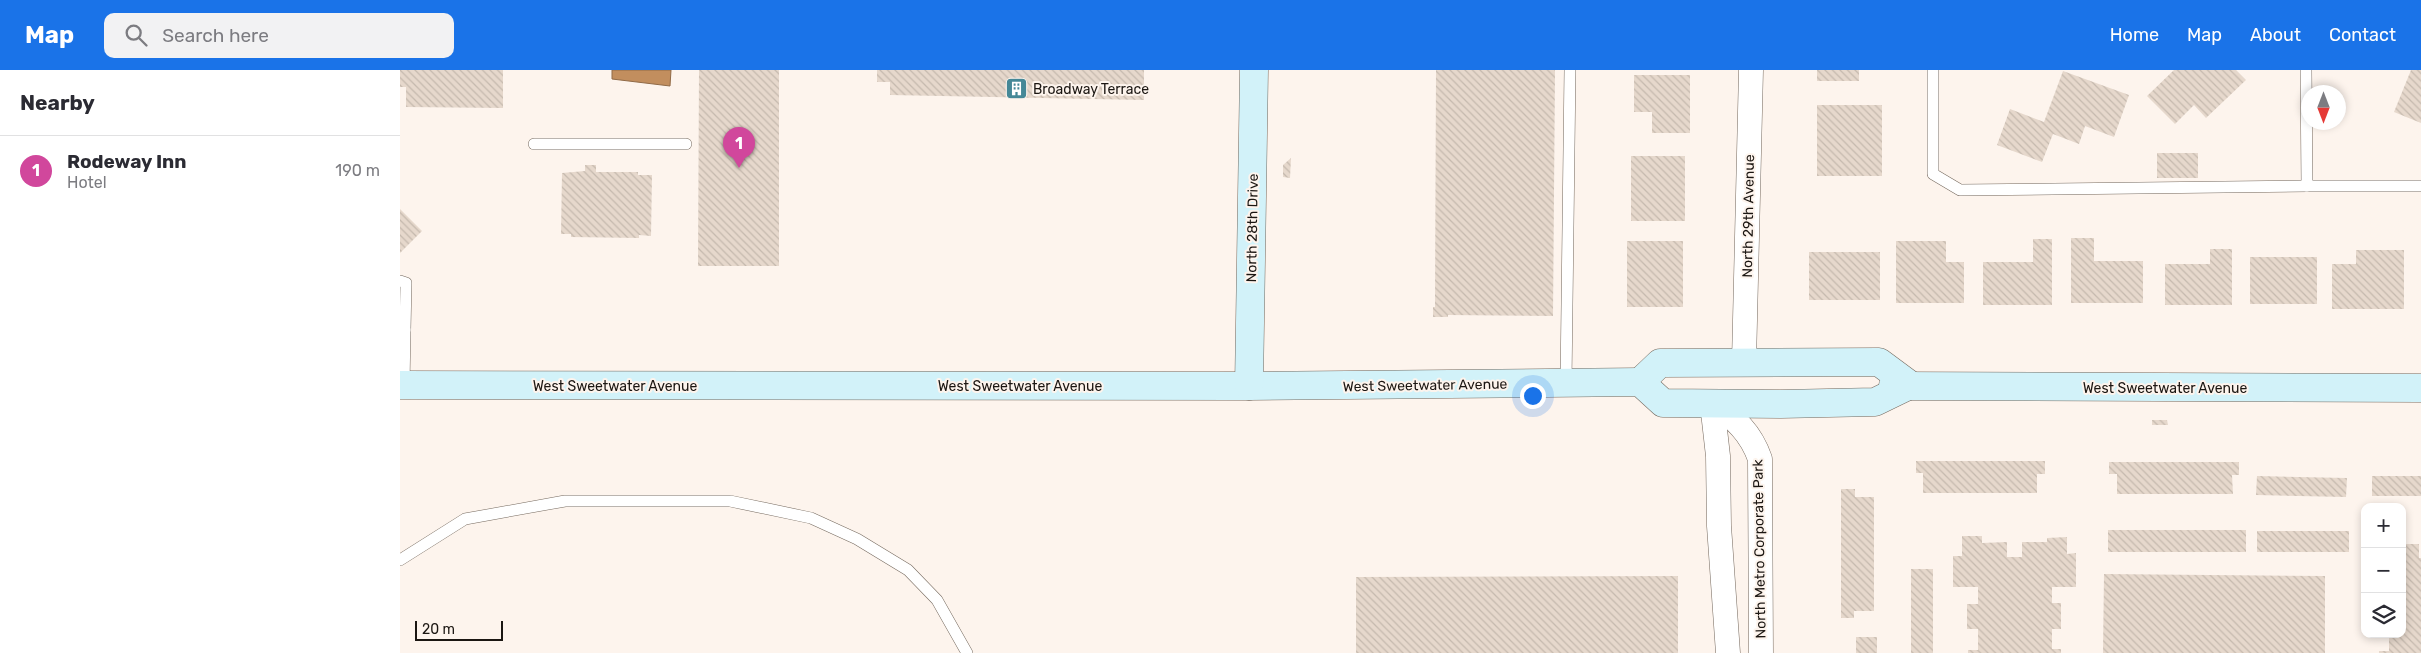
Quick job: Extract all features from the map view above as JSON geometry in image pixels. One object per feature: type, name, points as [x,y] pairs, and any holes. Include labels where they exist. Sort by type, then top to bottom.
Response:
[{"type":"street","name":"North 28th Drive","points":[[1249,386],[1254,70]]},
{"type":"street","name":"North 29th Avenue","points":[[1744,362],[1751,70]]},
{"type":"street","points":[[1744,362],[1755,381],[1773,398]]},
{"type":"street","points":[[1728,653],[1719,526],[1718,456],[1712,404],[1744,362]]},
{"type":"street","points":[[1712,404],[1663,403],[1640,382],[1660,363],[1879,362],[1910,385]]},
{"type":"street","name":"North Metro Corporate Park","points":[[1660,363],[1741,425],[1754,442],[1760,459],[1761,653]]},
{"type":"street","name":"West Sweetwater Avenue","points":[[402,385],[1249,386],[1640,382]]},
{"type":"street","name":"West Sweetwater Avenue","points":[[1712,404],[1773,398],[1875,402],[1910,385],[2421,388]]},
{"type":"lane","points":[[1566,383],[1570,70]]},
{"type":"lane","points":[[1932,70],[1933,174],[1960,190],[2421,186]]},
{"type":"lane","points":[[2306,70],[2307,186]]},
{"type":"lane","points":[[534,144],[686,144]]},
{"type":"lane","points":[[400,281],[406,283],[402,385]]},
{"type":"lane","points":[[400,560],[465,519],[565,501],[730,501],[811,518],[857,539],[908,570],[937,600],[967,653]]},
{"type":"shaded area","points":[[612,70],[671,70],[670,86],[612,79]]},
{"type":"building","points":[[400,70],[503,70],[503,108],[406,107],[406,87],[400,87]]},
{"type":"building","points":[[699,70],[779,70],[779,266],[698,266]]},
{"type":"building","name":"Broadway Terrace","points":[[877,70],[1144,70],[1144,100],[890,95],[890,82],[877,82]]},
{"type":"building","points":[[1436,70],[1555,70],[1553,316],[1448,315],[1448,317],[1433,317],[1433,307],[1435,307]]},
{"type":"building","points":[[1817,70],[1859,70],[1859,81],[1817,81]]},
{"type":"building","points":[[2174,70],[2236,70],[2246,80],[2206,118],[2194,105],[2175,124],[2147,96]]},
{"type":"building","points":[[2411,70],[2421,70],[2421,123],[2394,112]]},
{"type":"building","points":[[2063,71],[2129,95],[2114,137],[2085,126],[2079,144],[2053,134],[2042,162],[1997,145],[2010,109],[2044,122]]},
{"type":"building","points":[[1634,75],[1690,75],[1690,133],[1652,133],[1652,112],[1634,112]]},
{"type":"building","points":[[1817,105],[1882,105],[1882,176],[1817,176]]},
{"type":"building","points":[[2157,153],[2198,153],[2198,178],[2157,178]]},
{"type":"building","points":[[1631,156],[1685,156],[1685,221],[1631,221]]},
{"type":"building","points":[[1291,158],[1290,178],[1283,177],[1283,165]]},
{"type":"building","points":[[585,165],[596,165],[596,172],[638,172],[638,175],[652,175],[651,236],[639,235],[639,238],[571,237],[571,234],[561,234],[562,173],[585,171]]},
{"type":"building","points":[[400,209],[422,231],[400,253]]},
{"type":"building","points":[[2071,238],[2094,238],[2094,261],[2143,261],[2143,303],[2071,303]]},
{"type":"building","points":[[2033,239],[2052,239],[2052,305],[1983,305],[1983,262],[2033,262]]},
{"type":"building","points":[[1627,241],[1683,241],[1683,307],[1627,307]]},
{"type":"building","points":[[1896,241],[1946,241],[1946,262],[1964,262],[1964,303],[1896,303]]},
{"type":"building","points":[[2210,249],[2232,249],[2232,305],[2165,305],[2165,264],[2210,264]]},
{"type":"building","points":[[2356,250],[2404,250],[2404,309],[2332,309],[2332,264],[2356,264]]},
{"type":"building","points":[[1809,252],[1880,252],[1880,300],[1809,300]]},
{"type":"building","points":[[2250,257],[2317,257],[2317,304],[2250,304]]},
{"type":"building","points":[[2152,420],[2167,420],[2168,425],[2152,425]]},
{"type":"building","points":[[1916,461],[2045,461],[2045,474],[2037,474],[2037,493],[1923,493],[1923,473],[1916,473]]},
{"type":"building","points":[[2109,462],[2239,462],[2239,475],[2232,475],[2233,494],[2117,494],[2117,474],[2109,474]]},
{"type":"building","points":[[2257,476],[2347,478],[2346,497],[2256,495]]},
{"type":"building","points":[[2372,476],[2421,476],[2421,496],[2372,496]]},
{"type":"building","points":[[1841,489],[1855,489],[1855,497],[1874,497],[1874,611],[1854,611],[1854,618],[1841,618]]},
{"type":"building","points":[[2108,530],[2246,530],[2246,552],[2108,552]]},
{"type":"building","points":[[2257,531],[2349,531],[2349,552],[2257,552]]},
{"type":"building","points":[[1962,536],[1982,536],[1982,543],[2007,542],[2007,557],[2022,557],[2022,542],[2047,542],[2047,538],[2067,537],[2067,554],[2076,553],[2076,587],[2052,587],[2052,603],[2061,603],[2061,629],[2052,629],[2052,649],[2061,649],[2061,653],[1968,653],[1968,650],[1978,650],[1978,629],[1967,629],[1967,604],[1978,604],[1978,587],[1953,587],[1953,556],[1962,556]]},
{"type":"building","points":[[2406,544],[2419,544],[2419,558],[2421,558],[2421,653],[2379,653],[2379,651],[2389,651],[2389,638],[2406,638]]},
{"type":"building","points":[[1911,569],[1933,569],[1933,653],[1911,653]]},
{"type":"building","points":[[2104,574],[2325,576],[2325,653],[2103,653]]},
{"type":"building","points":[[1678,576],[1678,653],[1356,653],[1356,577]]},
{"type":"building","points":[[1856,637],[1877,637],[1877,653],[1856,653]]},
{"type":"place","name":"Broadway Terrace","points":[[1017,89]]},
{"type":"place","name":"Rodeway Inn","points":[[739,168]]}]
